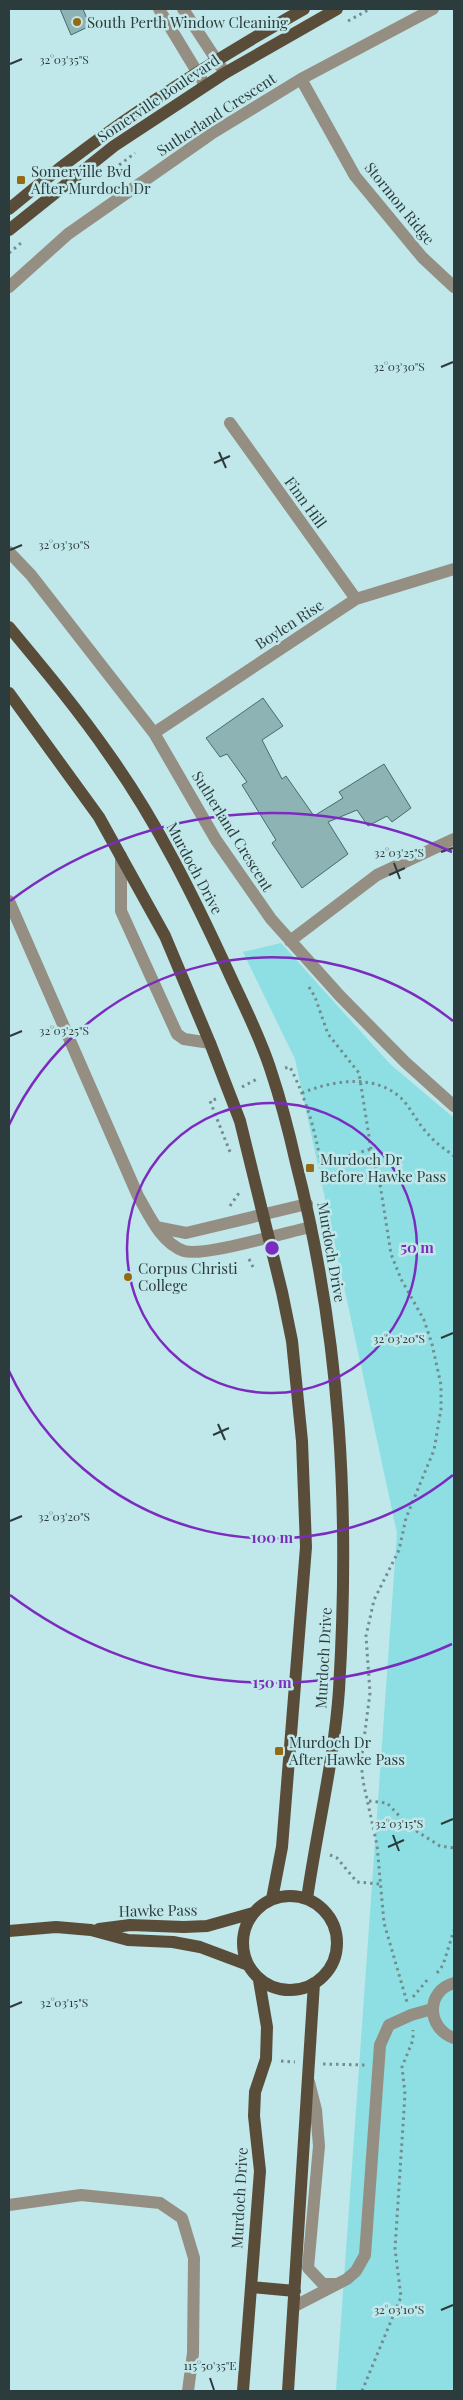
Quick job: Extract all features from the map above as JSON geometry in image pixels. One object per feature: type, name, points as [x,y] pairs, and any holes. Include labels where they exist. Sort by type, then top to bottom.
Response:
[{"type":"main road","name":"Somerville Boulevard","points":[[9,209],[87,148],[196,72],[304,9]]},
{"type":"main road","name":"Somerville Boulevard","points":[[9,230],[114,146],[205,85],[336,9]]},
{"type":"main road","name":"Murdoch Drive","points":[[9,628],[48,673],[111,756],[145,811],[203,917],[272,1072],[307,1204],[334,1359],[341,1445],[343,1577],[335,1727],[328,1787],[314,1850],[307,1899]]},
{"type":"main road","name":"Murdoch Drive","points":[[9,693],[100,817],[164,936],[210,1043],[240,1121],[270,1236],[292,1342],[302,1441],[306,1547],[282,1847],[272,1899]]},
{"type":"main road","points":[[286,1896],[307,1899],[319,1905],[328,1915],[334,1926],[337,1939],[336,1952],[332,1964],[314,1984],[292,1990],[269,1986],[259,1980],[248,1965],[243,1952],[242,1938],[246,1925],[253,1913],[272,1899],[286,1896]]},
{"type":"main road","name":"Hawke Pass","points":[[91,1930],[130,1925],[184,1928],[207,1926],[253,1913]]},
{"type":"main road","name":"Hawke Pass","points":[[9,1931],[56,1927],[91,1930],[128,1940],[173,1942],[200,1947],[248,1965]]},
{"type":"main road","name":"Murdoch Drive","points":[[243,2391],[260,2171],[254,2116],[255,2092],[266,2059],[267,2027],[259,1980]]},
{"type":"main road","points":[[288,2391],[295,2306],[314,1984]]},
{"type":"main road","points":[[251,2287],[295,2291]]},
{"type":"street","points":[[159,9],[205,85]]},
{"type":"street","points":[[182,9],[225,73]]},
{"type":"street","name":"Sutherland Crescent","points":[[9,287],[68,234],[211,134],[301,79],[434,9]]},
{"type":"street","name":"Stormon Ridge","points":[[301,79],[355,176],[422,257],[454,287]]},
{"type":"street","name":"Finn Hill","points":[[230,423],[356,599]]},
{"type":"street","name":"Sutherland Crescent","points":[[9,552],[31,575],[154,733],[216,840],[250,892],[290,941],[405,1062],[454,1106]]},
{"type":"street","name":"Boylen Rise","points":[[154,733],[356,599],[454,569]]},
{"type":"street","points":[[290,941],[377,875],[454,839]]},
{"type":"street","points":[[121,856],[121,911],[173,1026],[177,1034],[184,1039],[210,1043]]},
{"type":"street","points":[[9,901],[138,1196],[156,1227],[171,1243],[185,1251],[217,1249],[311,1227]]},
{"type":"street","points":[[156,1227],[186,1233],[307,1204]]},
{"type":"street","points":[[454,1983],[446,1986],[438,1994],[432,2009],[438,2028],[443,2033],[454,2038]]},
{"type":"street","points":[[295,2306],[337,2284],[356,2271],[365,2255],[380,2045],[390,2025],[410,2015],[432,2009]]},
{"type":"street","points":[[309,2082],[316,2110],[319,2146],[308,2268],[323,2284],[337,2284]]},
{"type":"street","points":[[9,2204],[81,2195],[160,2203],[182,2218],[194,2258],[193,2353],[188,2391]]},
{"type":"path","points":[[346,22],[370,9]]},
{"type":"path","points":[[107,174],[140,150]]},
{"type":"path","points":[[9,253],[23,241]]},
{"type":"path","points":[[233,1161],[210,1101],[272,1072],[290,1067],[312,1119],[321,1164],[371,1149]]},
{"type":"path","points":[[302,1093],[324,1085],[361,1081],[389,1089],[402,1099],[428,1134],[454,1156]]},
{"type":"path","points":[[232,1223],[227,1211],[243,1187]]},
{"type":"path","points":[[242,1243],[253,1267]]},
{"type":"path","points":[[368,1801],[387,1803],[410,1827],[440,1846],[454,1848]]},
{"type":"path","points":[[406,2002],[416,1996],[423,1982],[439,1971],[454,1930]]},
{"type":"shaded area","points":[[281,943],[390,1064],[454,1118],[454,2391],[336,2391],[397,1533],[295,1059],[243,952]]},
{"type":"building","name":"South Perth Window Cleaning","points":[[60,9],[83,9],[90,26],[71,35]]},
{"type":"building","points":[[263,698],[283,726],[262,740],[282,779],[286,776],[314,816],[343,798],[339,792],[384,764],[411,808],[392,822],[387,816],[368,826],[357,810],[328,822],[348,854],[302,888],[272,843],[276,840],[242,785],[247,782],[227,754],[220,757],[206,738]]},
{"type":"place","name":"South Perth Window Cleaning","points":[[77,22]]},
{"type":"place","name":"Somerville Bvd After Murdoch Dr","points":[[21,180]]},
{"type":"place","name":"Murdoch Dr Before Hawke Pass","points":[[310,1168]]},
{"type":"place","name":"Corpus Christi College","points":[[128,1277]]},
{"type":"place","name":"Murdoch Dr After Hawke Pass","points":[[279,1751]]}]
